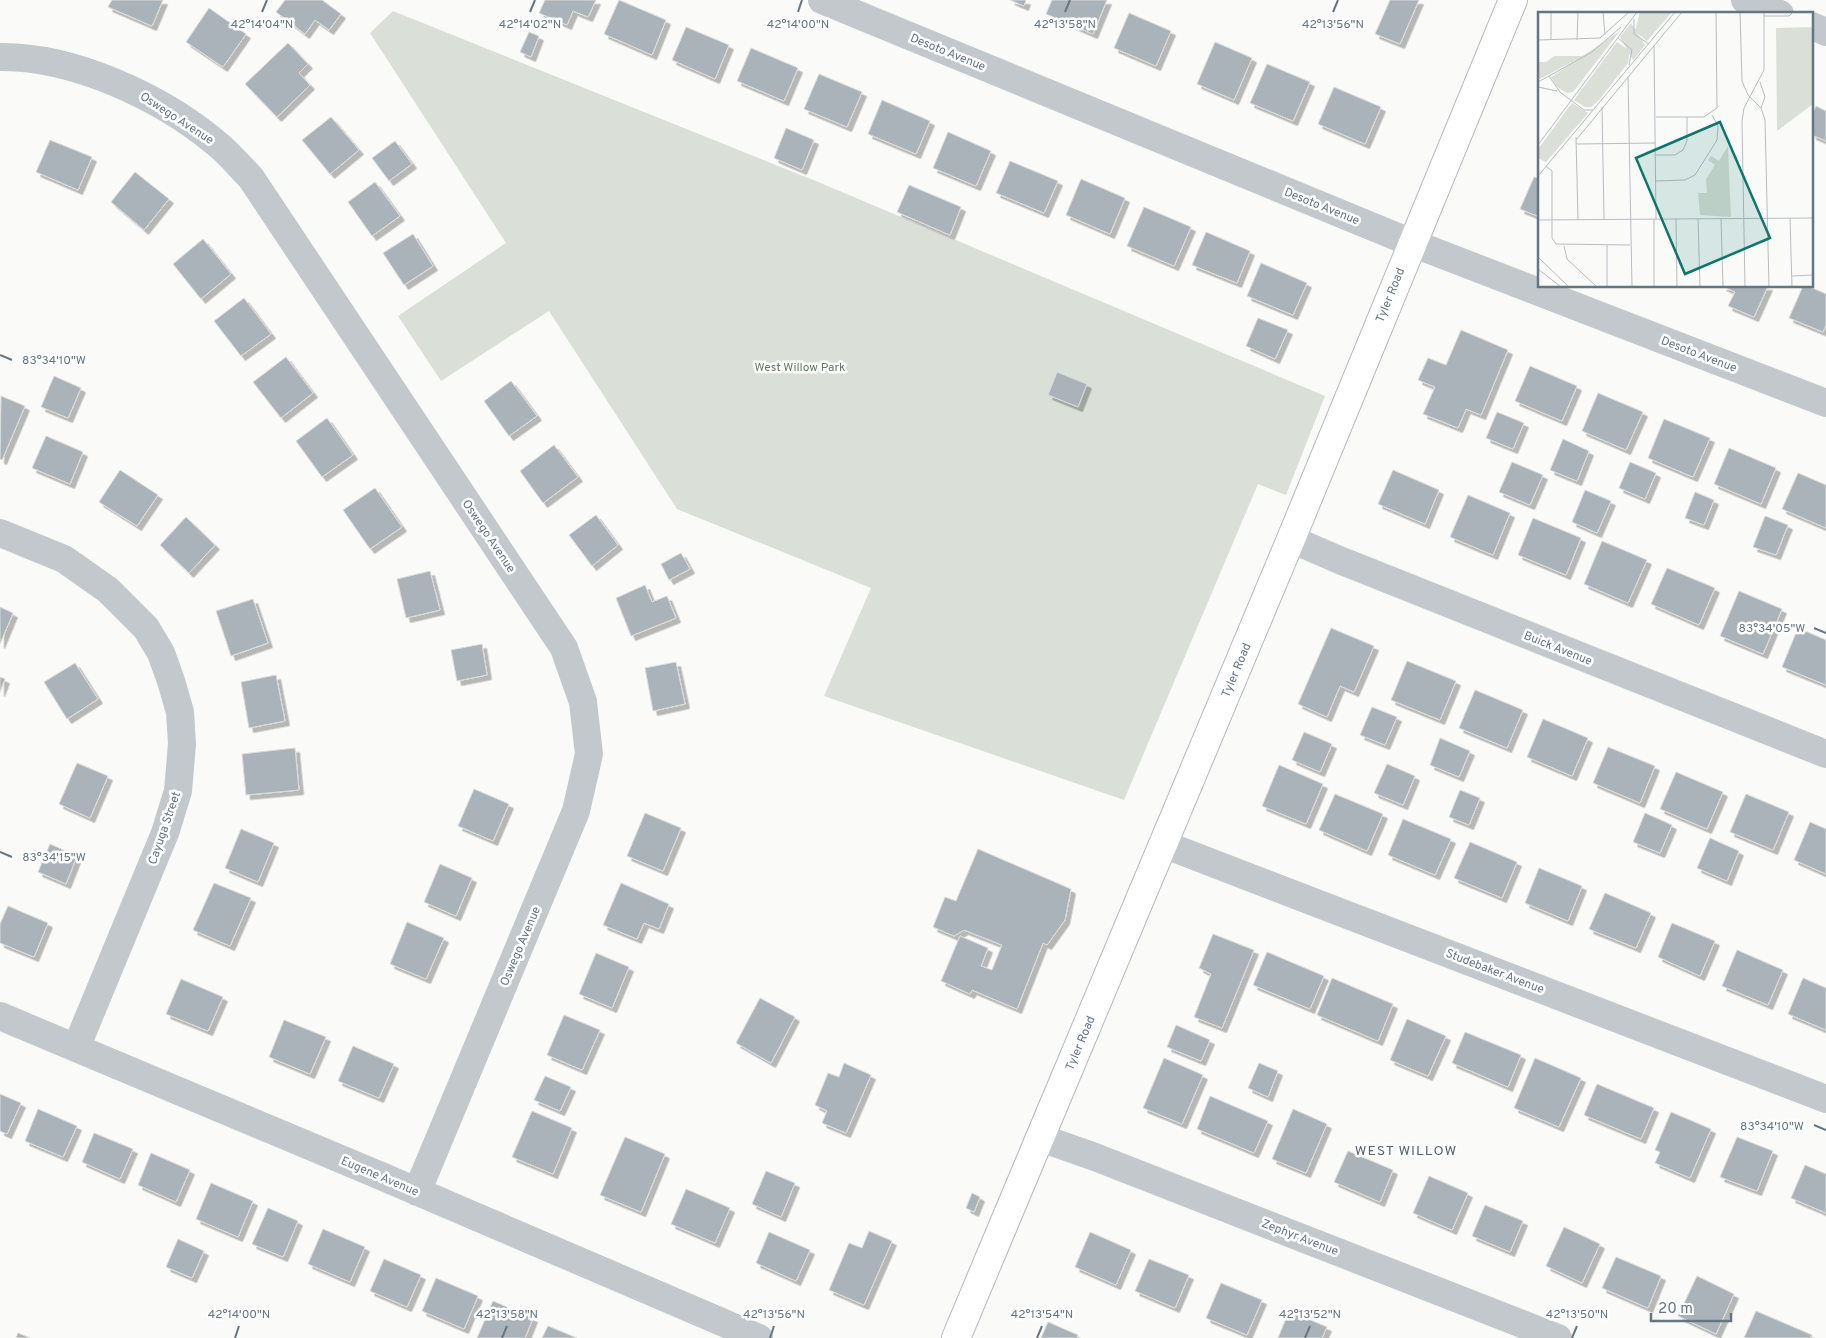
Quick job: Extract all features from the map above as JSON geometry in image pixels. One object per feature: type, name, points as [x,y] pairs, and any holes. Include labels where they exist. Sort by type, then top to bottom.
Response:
[{"type":"street","name":"Desoto Avenue","points":[[822,0],[1412,243],[1826,403]]},
{"type":"street","name":"Tyler Road","points":[[956,1338],[1291,539],[1513,0]]},
{"type":"street","points":[[1745,0],[1775,12]]},
{"type":"street","points":[[1814,27],[1826,32]]},
{"type":"street","name":"Oswego Avenue","points":[[0,57],[51,63],[104,78],[132,89],[180,117],[217,143],[251,178],[564,648],[583,702],[589,754],[576,811],[417,1192]]},
{"type":"street","name":"Cayuga Street","points":[[0,532],[64,559],[108,590],[146,628],[156,645],[171,681],[180,712],[182,744],[178,791],[165,833],[76,1048]]},
{"type":"street","name":"Buick Avenue","points":[[1291,539],[1337,560],[1826,754]]},
{"type":"street","name":"Studebaker Avenue","points":[[1163,844],[1826,1099]]},
{"type":"street","name":"Eugene Avenue","points":[[0,1016],[759,1338]]},
{"type":"street","name":"Zephyr Avenue","points":[[1040,1138],[1095,1157],[1558,1338]]},
{"type":"green space","name":"West Willow Park","points":[[393,11],[823,184],[1325,396],[1286,495],[1258,484],[1124,800],[824,696],[871,588],[677,509],[549,311],[441,381],[398,316],[506,243],[370,33]]},
{"type":"building","points":[[112,0],[163,0],[152,26],[108,7]]},
{"type":"building","points":[[285,0],[322,0],[341,14],[329,30],[315,20],[305,34],[276,12]]},
{"type":"building","points":[[545,0],[596,0],[588,17],[573,11],[567,25],[539,13]]},
{"type":"building","points":[[619,0],[666,20],[652,55],[604,34]]},
{"type":"building","points":[[1010,0],[1026,0],[1024,6]]},
{"type":"building","points":[[1052,0],[1107,0],[1093,34],[1046,14]]},
{"type":"building","points":[[1390,0],[1419,0],[1400,44],[1375,34]]},
{"type":"building","points":[[209,8],[246,34],[223,67],[186,42]]},
{"type":"building","points":[[1129,13],[1171,31],[1156,66],[1114,48]]},
{"type":"building","points":[[686,27],[729,45],[715,79],[672,60]]},
{"type":"building","points":[[529,32],[539,36],[531,57],[520,52]]},
{"type":"building","points":[[1215,42],[1252,58],[1234,100],[1197,84]]},
{"type":"building","points":[[288,43],[308,64],[299,73],[310,85],[277,117],[245,84]]},
{"type":"building","points":[[751,48],[798,68],[784,101],[737,81]]},
{"type":"building","points":[[1267,64],[1310,82],[1293,121],[1250,103]]},
{"type":"building","points":[[819,74],[862,92],[847,127],[804,109]]},
{"type":"building","points":[[1334,87],[1381,107],[1365,144],[1318,124]]},
{"type":"building","points":[[882,100],[930,121],[916,154],[868,134]]},
{"type":"building","points":[[1816,106],[1826,111],[1826,141],[1814,136],[1814,110]]},
{"type":"building","points":[[331,117],[359,150],[330,174],[302,140]]},
{"type":"building","points":[[786,128],[814,140],[802,170],[774,158]]},
{"type":"building","points":[[948,132],[991,151],[976,186],[933,168]]},
{"type":"building","points":[[50,140],[92,157],[78,190],[36,172]]},
{"type":"building","points":[[395,141],[412,164],[389,181],[372,158]]},
{"type":"building","points":[[1010,161],[1058,181],[1044,213],[996,193]]},
{"type":"building","points":[[135,172],[169,199],[144,230],[111,202]]},
{"type":"building","points":[[1534,177],[1538,178],[1538,216],[1520,209]]},
{"type":"building","points":[[1081,179],[1125,198],[1110,234],[1066,215]]},
{"type":"building","points":[[375,182],[400,216],[372,236],[348,202]]},
{"type":"building","points":[[909,185],[961,207],[950,235],[897,212]]},
{"type":"building","points":[[1144,207],[1191,227],[1174,266],[1127,246]]},
{"type":"building","points":[[1206,232],[1250,251],[1237,283],[1192,265]]},
{"type":"building","points":[[413,234],[433,266],[404,285],[383,253]]},
{"type":"building","points":[[203,239],[231,274],[201,299],[173,264]]},
{"type":"building","points":[[1261,263],[1307,283],[1293,315],[1247,296]]},
{"type":"building","points":[[1726,288],[1767,288],[1754,317],[1728,306],[1735,292]]},
{"type":"building","points":[[1802,288],[1812,288],[1826,294],[1826,325],[1823,332],[1789,318]]},
{"type":"building","points":[[244,298],[271,334],[241,356],[214,321]]},
{"type":"building","points":[[1258,318],[1288,330],[1275,359],[1246,346]]},
{"type":"building","points":[[1461,330],[1508,350],[1481,415],[1466,409],[1458,428],[1423,414],[1435,387],[1418,380],[1428,358],[1446,365]]},
{"type":"building","points":[[286,357],[313,393],[281,418],[253,382]]},
{"type":"building","points":[[1530,366],[1577,386],[1562,421],[1515,401]]},
{"type":"building","points":[[1057,372],[1087,384],[1078,407],[1048,395]]},
{"type":"building","points":[[54,376],[81,388],[68,418],[41,407]]},
{"type":"building","points":[[511,381],[537,416],[509,436],[484,401]]},
{"type":"building","points":[[1598,393],[1643,412],[1626,450],[1582,431]]},
{"type":"building","points":[[1,396],[25,406],[2,460],[0,459]]},
{"type":"building","points":[[1497,412],[1524,423],[1513,449],[1486,438]]},
{"type":"building","points":[[327,418],[353,455],[322,477],[296,441]]},
{"type":"building","points":[[1664,419],[1710,438],[1693,477],[1648,458]]},
{"type":"building","points":[[46,436],[83,452],[70,484],[32,468]]},
{"type":"building","points":[[1563,439],[1589,451],[1577,481],[1550,470]]},
{"type":"building","points":[[554,445],[578,477],[543,503],[520,471]]},
{"type":"building","points":[[1729,448],[1776,468],[1761,504],[1714,484]]},
{"type":"building","points":[[1512,462],[1543,475],[1530,505],[1499,492]]},
{"type":"building","points":[[1630,462],[1656,473],[1645,499],[1619,488]]},
{"type":"building","points":[[120,470],[158,495],[137,526],[99,502]]},
{"type":"building","points":[[1393,470],[1439,490],[1425,524],[1378,504]]},
{"type":"building","points":[[1798,473],[1826,485],[1826,528],[1782,509]]},
{"type":"building","points":[[375,488],[402,527],[370,549],[343,510]]},
{"type":"building","points":[[1585,490],[1611,501],[1597,533],[1572,522]]},
{"type":"building","points":[[1695,492],[1714,500],[1704,525],[1685,518]]},
{"type":"building","points":[[1468,495],[1510,513],[1493,555],[1450,537]]},
{"type":"building","points":[[596,515],[618,545],[592,566],[569,535]]},
{"type":"building","points":[[1765,516],[1788,525],[1776,555],[1753,547]]},
{"type":"building","points":[[186,517],[215,545],[189,573],[160,545]]},
{"type":"building","points":[[1533,518],[1581,538],[1566,575],[1518,555]]},
{"type":"building","points":[[1602,541],[1647,560],[1628,603],[1584,584]]},
{"type":"building","points":[[681,553],[690,569],[669,580],[661,564]]},
{"type":"building","points":[[1667,568],[1715,588],[1699,625],[1651,604]]},
{"type":"building","points":[[430,571],[440,610],[406,618],[397,579]]},
{"type":"building","points":[[645,585],[652,602],[667,596],[676,618],[631,636],[616,598]]},
{"type":"building","points":[[1739,591],[1782,609],[1763,654],[1720,636]]},
{"type":"building","points":[[253,599],[268,643],[231,656],[216,611]]},
{"type":"building","points":[[0,607],[13,613],[0,644]]},
{"type":"building","points":[[1331,628],[1374,646],[1354,692],[1340,686],[1327,717],[1298,704]]},
{"type":"building","points":[[1798,628],[1826,640],[1826,685],[1782,667]]},
{"type":"building","points":[[482,644],[487,675],[457,681],[451,650]]},
{"type":"building","points":[[1407,661],[1456,681],[1440,720],[1391,700]]},
{"type":"building","points":[[676,662],[685,704],[653,711],[645,668]]},
{"type":"building","points":[[75,663],[98,699],[67,719],[44,682]]},
{"type":"building","points":[[276,675],[285,721],[249,728],[241,682]]},
{"type":"building","points":[[0,677],[5,679],[0,692]]},
{"type":"building","points":[[1475,690],[1523,710],[1507,748],[1459,728]]},
{"type":"building","points":[[1372,707],[1397,717],[1385,745],[1360,735]]},
{"type":"building","points":[[1543,719],[1588,738],[1572,776],[1527,757]]},
{"type":"building","points":[[1304,732],[1332,744],[1320,772],[1292,760]]},
{"type":"building","points":[[1440,738],[1470,751],[1459,777],[1430,765]]},
{"type":"building","points":[[1608,747],[1655,766],[1640,803],[1593,783]]},
{"type":"building","points":[[295,748],[299,790],[246,795],[242,754]]},
{"type":"building","points":[[77,763],[108,776],[90,818],[59,804]]},
{"type":"building","points":[[1387,764],[1415,776],[1403,805],[1374,793]]},
{"type":"building","points":[[1279,765],[1323,784],[1306,824],[1262,806]]},
{"type":"building","points":[[1676,772],[1723,792],[1707,829],[1660,809]]},
{"type":"building","points":[[474,789],[509,804],[493,841],[458,826]]},
{"type":"building","points":[[1460,790],[1480,798],[1469,825],[1449,817]]},
{"type":"building","points":[[1335,794],[1383,814],[1367,851],[1319,830]]},
{"type":"building","points":[[1746,794],[1789,812],[1773,850],[1730,832]]},
{"type":"building","points":[[645,813],[681,828],[663,871],[627,856]]},
{"type":"building","points":[[1645,813],[1672,825],[1660,853],[1633,842]]},
{"type":"building","points":[[1403,819],[1451,839],[1435,875],[1388,855]]},
{"type":"building","points":[[1810,822],[1826,829],[1826,874],[1794,860]]},
{"type":"building","points":[[241,829],[274,843],[258,882],[225,868]]},
{"type":"building","points":[[1710,838],[1739,851],[1727,881],[1697,868]]},
{"type":"building","points":[[1470,842],[1517,862],[1502,898],[1454,878]]},
{"type":"building","points":[[50,844],[77,856],[66,884],[38,872]]},
{"type":"building","points":[[978,849],[1071,889],[1065,920],[1047,945],[1043,943],[1017,1009],[972,990],[970,994],[941,981],[960,936],[988,948],[981,966],[992,970],[1002,945],[964,930],[954,936],[933,927],[945,897],[956,901]]},
{"type":"building","points":[[440,864],[472,878],[456,916],[424,902]]},
{"type":"building","points":[[1539,868],[1582,886],[1568,921],[1525,903]]},
{"type":"building","points":[[214,883],[251,898],[230,946],[193,930]]},
{"type":"building","points":[[621,883],[669,904],[659,929],[644,923],[637,939],[603,925]]},
{"type":"building","points":[[1605,893],[1651,913],[1636,948],[1589,929]]},
{"type":"building","points":[[8,906],[48,923],[34,957],[0,943],[0,924]]},
{"type":"building","points":[[407,922],[444,938],[426,979],[390,964]]},
{"type":"building","points":[[1672,923],[1715,941],[1700,976],[1658,957]]},
{"type":"building","points":[[1213,934],[1254,950],[1222,1028],[1194,1017],[1211,974],[1199,968]]},
{"type":"building","points":[[1737,950],[1783,970],[1768,1005],[1722,986]]},
{"type":"building","points":[[1267,952],[1324,976],[1310,1009],[1253,985]]},
{"type":"building","points":[[596,953],[629,967],[612,1008],[579,994]]},
{"type":"building","points":[[1332,978],[1393,1004],[1378,1041],[1317,1015]]},
{"type":"building","points":[[1803,978],[1826,988],[1826,1030],[1788,1014]]},
{"type":"building","points":[[181,979],[223,997],[208,1031],[166,1014]]},
{"type":"building","points":[[760,998],[795,1017],[771,1063],[736,1043]]},
{"type":"building","points":[[564,1015],[600,1030],[582,1070],[547,1055]]},
{"type":"building","points":[[1407,1019],[1446,1036],[1428,1076],[1390,1060]]},
{"type":"building","points":[[284,1020],[326,1037],[310,1074],[269,1057]]},
{"type":"building","points":[[1176,1025],[1210,1040],[1201,1061],[1167,1047]]},
{"type":"building","points":[[1465,1032],[1521,1055],[1508,1087],[1452,1063]]},
{"type":"building","points":[[353,1046],[394,1064],[379,1098],[338,1081]]},
{"type":"building","points":[[1164,1058],[1203,1075],[1182,1124],[1143,1108]]},
{"type":"building","points":[[1535,1058],[1581,1078],[1559,1127],[1514,1108]]},
{"type":"building","points":[[844,1063],[871,1075],[846,1133],[822,1123],[827,1111],[815,1105],[828,1073],[839,1077]]},
{"type":"building","points":[[1259,1063],[1278,1071],[1268,1097],[1248,1088]]},
{"type":"building","points":[[545,1076],[571,1087],[560,1111],[534,1100]]},
{"type":"building","points":[[1597,1084],[1654,1108],[1641,1139],[1584,1115]]},
{"type":"building","points":[[0,1094],[21,1103],[7,1134],[0,1131]]},
{"type":"building","points":[[1210,1096],[1268,1121],[1254,1153],[1197,1129]]},
{"type":"building","points":[[38,1109],[77,1126],[63,1157],[25,1141]]},
{"type":"building","points":[[1293,1109],[1327,1124],[1306,1173],[1272,1159]]},
{"type":"building","points":[[532,1111],[572,1128],[553,1174],[512,1157]]},
{"type":"building","points":[[1671,1112],[1711,1129],[1690,1178],[1655,1163],[1660,1152],[1655,1150]]},
{"type":"building","points":[[94,1133],[133,1149],[120,1179],[82,1162]]},
{"type":"building","points":[[625,1137],[665,1154],[641,1212],[600,1195]]},
{"type":"building","points":[[1737,1137],[1773,1151],[1757,1191],[1720,1177]]},
{"type":"building","points":[[1348,1151],[1393,1170],[1380,1202],[1334,1182]]},
{"type":"building","points":[[151,1153],[190,1170],[176,1202],[138,1185]]},
{"type":"building","points":[[1805,1165],[1826,1174],[1826,1213],[1791,1198]]},
{"type":"building","points":[[766,1171],[795,1183],[781,1217],[752,1204]]},
{"type":"building","points":[[1429,1176],[1468,1193],[1452,1230],[1413,1213]]},
{"type":"building","points":[[211,1183],[253,1201],[238,1237],[196,1219]]},
{"type":"building","points":[[686,1189],[730,1208],[715,1243],[671,1224]]},
{"type":"building","points":[[972,1193],[980,1197],[974,1212],[966,1208]]},
{"type":"building","points":[[1485,1205],[1523,1221],[1510,1252],[1472,1236]]},
{"type":"building","points":[[268,1208],[298,1221],[283,1257],[252,1244]]},
{"type":"building","points":[[1564,1227],[1600,1244],[1582,1283],[1546,1266]]},
{"type":"building","points":[[323,1229],[365,1247],[350,1282],[308,1264]]},
{"type":"building","points":[[869,1231],[892,1241],[864,1305],[829,1290],[849,1243],[862,1248]]},
{"type":"building","points":[[769,1232],[810,1250],[796,1281],[756,1263]]},
{"type":"building","points":[[1090,1232],[1131,1250],[1116,1285],[1075,1267]]},
{"type":"building","points":[[178,1239],[204,1251],[192,1278],[166,1267]]},
{"type":"building","points":[[1616,1257],[1661,1276],[1648,1308],[1602,1288]]},
{"type":"building","points":[[384,1259],[421,1275],[407,1307],[370,1291]]},
{"type":"building","points":[[1149,1259],[1189,1275],[1175,1308],[1135,1291]]},
{"type":"building","points":[[1697,1276],[1734,1294],[1716,1334],[1678,1316]]},
{"type":"building","points":[[436,1278],[478,1296],[464,1329],[422,1311]]},
{"type":"building","points":[[1221,1283],[1262,1300],[1247,1335],[1206,1318]]},
{"type":"building","points":[[493,1301],[533,1318],[525,1338],[477,1338]]},
{"type":"building","points":[[1289,1311],[1327,1327],[1322,1338],[1278,1338]]},
{"type":"building","points":[[1756,1311],[1812,1335],[1810,1338],[1744,1338]]},
{"type":"building","points":[[1048,1322],[1078,1335],[1077,1338],[1041,1338]]},
{"type":"building","points":[[548,1326],[577,1338],[542,1338]]},
{"type":"building","points":[[18,1333],[30,1338],[16,1338]]},
{"type":"district","name":"WEST WILLOW","points":[[1406,1150]]}]
